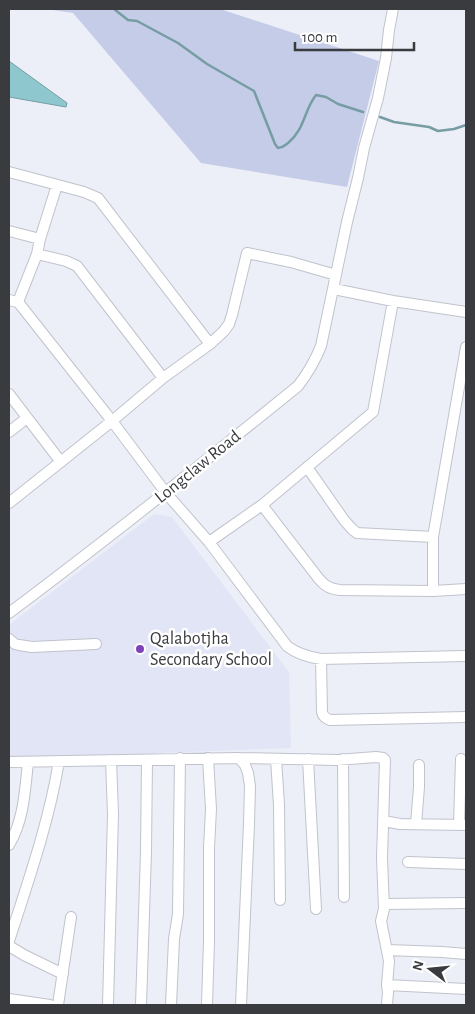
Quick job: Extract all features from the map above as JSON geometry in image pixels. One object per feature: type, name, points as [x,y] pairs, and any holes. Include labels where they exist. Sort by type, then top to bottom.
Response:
[{"type":"street","name":"Longclaw Road","points":[[9,613],[86,556],[298,386],[314,365],[321,346],[364,148],[378,98],[393,9]]},
{"type":"street","points":[[9,172],[84,192],[98,198],[210,344]]},
{"type":"street","points":[[57,185],[37,254],[13,301],[112,421],[166,493],[209,542],[287,646],[303,655],[321,658],[466,656]]},
{"type":"street","points":[[9,231],[40,239]]},
{"type":"street","points":[[9,503],[224,331],[229,324],[247,253],[291,262],[335,282],[393,301],[466,312]]},
{"type":"street","points":[[37,254],[66,261],[77,266],[163,378]]},
{"type":"street","points":[[209,542],[262,505],[373,412],[393,301]]},
{"type":"street","points":[[433,591],[434,537],[466,347]]},
{"type":"street","points":[[9,394],[61,462]]},
{"type":"street","points":[[9,432],[27,418]]},
{"type":"street","points":[[307,467],[344,520],[357,533],[434,537]]},
{"type":"street","points":[[262,505],[319,579],[328,587],[340,590],[433,591],[466,589]]},
{"type":"street","points":[[9,639],[15,644],[32,646],[96,644]]},
{"type":"street","points":[[321,658],[322,712],[328,719],[466,717]]},
{"type":"street","points":[[171,1005],[174,940],[178,914],[180,758]]},
{"type":"street","points":[[9,762],[180,758],[383,758],[385,760],[382,858],[384,909],[381,921],[389,961],[387,1005]]},
{"type":"street","points":[[207,1005],[211,809],[208,758]]},
{"type":"street","points":[[239,758],[248,773],[250,786],[250,824],[241,1005]]},
{"type":"street","points":[[276,758],[279,805],[280,900]]},
{"type":"street","points":[[308,759],[316,909]]},
{"type":"street","points":[[343,759],[344,897]]},
{"type":"street","points":[[384,822],[463,825],[462,759]]},
{"type":"street","points":[[108,1005],[113,814],[111,760]]},
{"type":"street","points":[[141,1005],[147,760]]},
{"type":"street","points":[[9,940],[44,827],[55,787],[59,761]]},
{"type":"street","points":[[9,845],[14,836],[22,809],[28,762]]},
{"type":"street","points":[[416,824],[419,765]]},
{"type":"street","points":[[408,862],[466,864]]},
{"type":"street","points":[[384,904],[466,902]]},
{"type":"street","points":[[58,1005],[71,916]]},
{"type":"street","points":[[9,946],[62,974]]},
{"type":"street","points":[[387,950],[466,954]]},
{"type":"street","points":[[387,985],[466,989]]},
{"type":"street","points":[[9,999],[50,1005]]},
{"type":"shaded area","points":[[46,9],[220,9],[379,61],[347,187],[201,163],[73,13]]},
{"type":"shaded area","points":[[9,61],[67,103],[66,107],[9,97]]},
{"type":"shaded area","name":"Qalabotjha Secondary School","points":[[154,514],[172,517],[289,672],[291,748],[9,759],[9,625]]},
{"type":"waterway","points":[[114,9],[128,20],[137,21],[178,43],[207,64],[254,91],[278,148],[294,138],[316,95],[326,97],[338,104],[363,112]]},
{"type":"waterway","points":[[380,117],[394,122],[429,127],[438,131],[466,125]]},
{"type":"place","name":"Qalabotjha Secondary School","points":[[140,649]]}]
